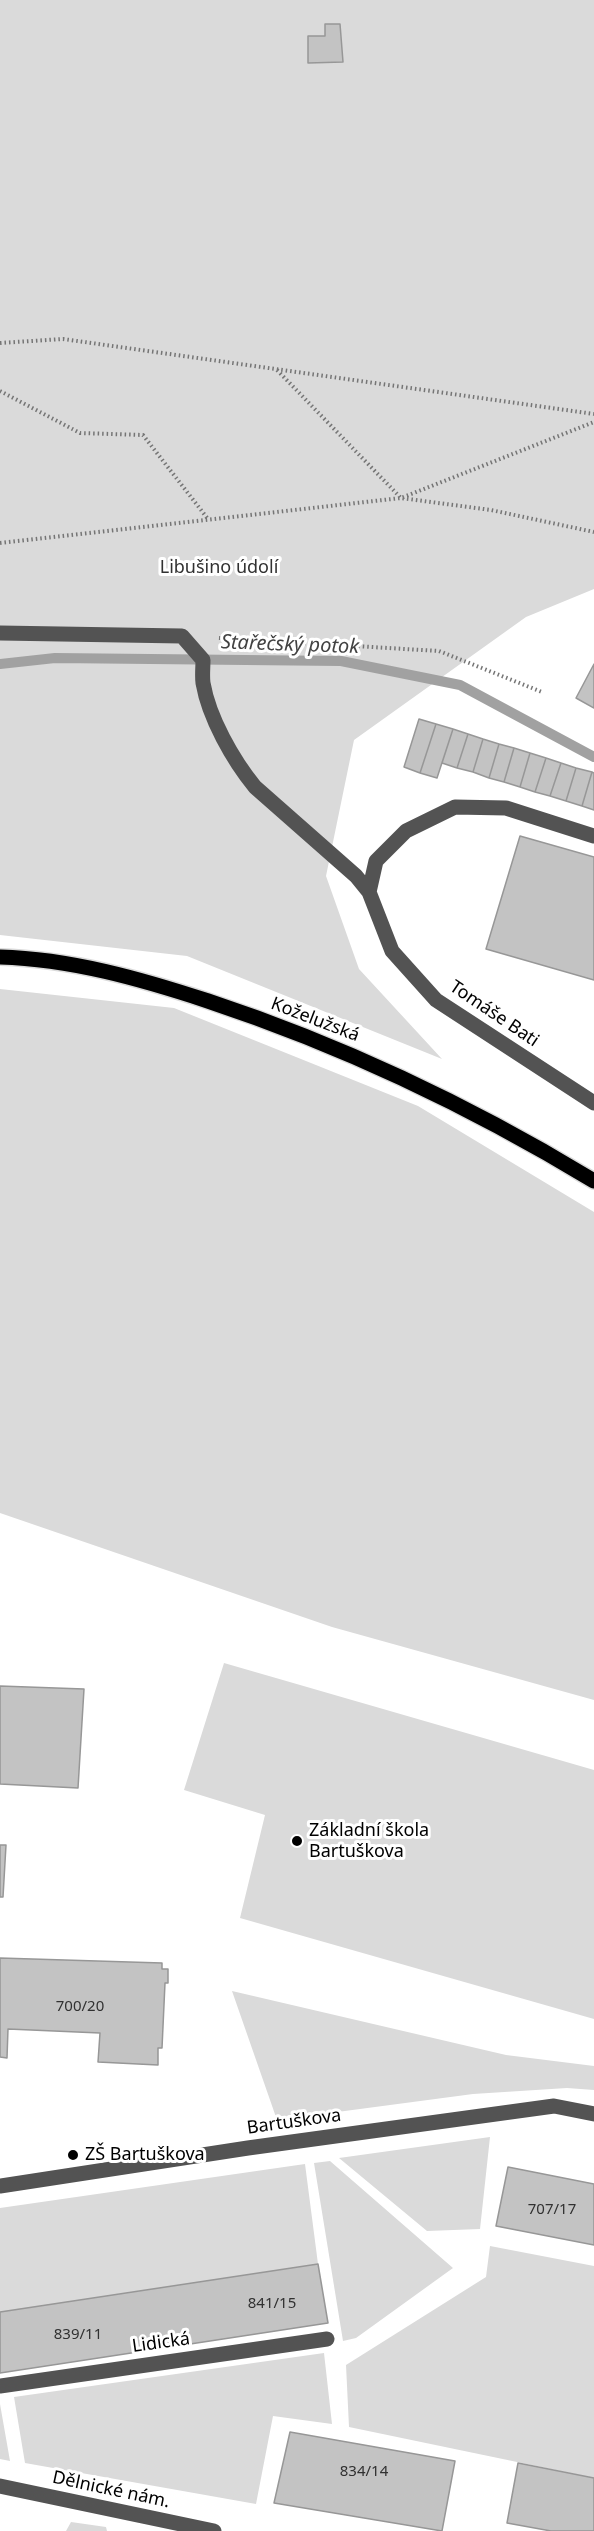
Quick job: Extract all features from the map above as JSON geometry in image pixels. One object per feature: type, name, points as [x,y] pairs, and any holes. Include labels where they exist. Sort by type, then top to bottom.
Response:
[{"type":"main road","name":"Koželužská","points":[[0,957],[70,965],[127,977],[244,1013],[341,1049],[427,1089],[594,1181]]},
{"type":"street","points":[[0,633],[183,636],[203,660],[203,683],[216,722],[242,771],[255,787],[356,876],[369,892]]},
{"type":"street","points":[[369,892],[376,861],[398,838],[406,831],[455,807],[506,808],[594,836]]},
{"type":"street","name":"Tomáše Bati","points":[[369,892],[392,951],[436,1000],[594,1103]]},
{"type":"street","name":"Bartuškova","points":[[0,2186],[248,2148],[554,2106],[594,2114]]},
{"type":"street","name":"Lidická","points":[[0,2386],[327,2339]]},
{"type":"street","name":"Dělnické nám.","points":[[0,2486],[214,2531]]},
{"type":"path","points":[[0,343],[63,339],[594,414]]},
{"type":"path","points":[[277,370],[401,498]]},
{"type":"path","points":[[0,391],[80,433],[143,435],[208,520]]},
{"type":"path","points":[[401,498],[594,422]]},
{"type":"path","points":[[0,543],[401,498],[491,510],[594,532]]},
{"type":"path","points":[[183,636],[439,651],[542,692]]},
{"type":"green space","name":"Libušino údolí","points":[[0,0],[594,0],[594,589],[526,617],[354,740],[326,876],[359,969],[442,1059],[187,956],[0,935]]},
{"type":"green space","points":[[0,989],[174,1008],[418,1106],[594,1212],[594,1700],[332,1627],[0,1513]]},
{"type":"green space","points":[[224,1663],[594,1770],[594,2019],[240,1918],[265,1815],[184,1790]]},
{"type":"green space","points":[[232,1991],[506,2055],[594,2066],[594,2090],[567,2088],[473,2094],[277,2120]]},
{"type":"green space","points":[[490,2137],[480,2229],[427,2231],[339,2158]]},
{"type":"green space","points":[[330,2161],[453,2268],[356,2338],[343,2341],[314,2163]]},
{"type":"green space","points":[[305,2164],[318,2264],[0,2312],[0,2208]]},
{"type":"green space","points":[[490,2246],[594,2266],[594,2478],[349,2427],[346,2365],[486,2277]]},
{"type":"green space","points":[[324,2353],[332,2424],[273,2416],[256,2504],[25,2463],[14,2397]]},
{"type":"green space","points":[[0,2404],[10,2461],[0,2459]]},
{"type":"green space","points":[[71,2522],[106,2527],[107,2531],[66,2531]]},
{"type":"building","points":[[325,24],[340,24],[343,62],[308,63],[308,36],[325,36]]},
{"type":"building","points":[[594,664],[594,708],[576,698]]},
{"type":"building","points":[[419,719],[436,724],[420,773],[404,767]]},
{"type":"building","points":[[436,724],[453,729],[437,778],[420,773]]},
{"type":"building","points":[[453,729],[468,734],[457,768],[442,763]]},
{"type":"building","points":[[468,734],[483,739],[473,772],[457,768]]},
{"type":"building","points":[[483,739],[499,744],[489,778],[473,772]]},
{"type":"building","points":[[499,744],[514,748],[504,782],[489,778]]},
{"type":"building","points":[[514,748],[530,753],[520,787],[504,782]]},
{"type":"building","points":[[530,753],[546,758],[535,792],[520,787]]},
{"type":"building","points":[[546,758],[561,763],[550,796],[535,792]]},
{"type":"building","points":[[561,763],[576,768],[566,801],[550,796]]},
{"type":"building","points":[[576,768],[592,772],[582,806],[566,801]]},
{"type":"building","points":[[592,772],[594,773],[594,810],[582,806]]},
{"type":"building","points":[[520,836],[594,857],[594,980],[486,949]]},
{"type":"building","points":[[0,1686],[84,1689],[78,1788],[0,1784]]},
{"type":"building","points":[[0,1845],[6,1845],[3,1897],[0,1897]]},
{"type":"building","points":[[0,1958],[162,1963],[162,1969],[168,1969],[168,1983],[165,1983],[162,2048],[158,2048],[158,2065],[98,2062],[100,2033],[8,2029],[7,2058],[0,2057]]},
{"type":"building","points":[[508,2167],[594,2184],[594,2245],[496,2226]]},
{"type":"building","points":[[318,2264],[328,2323],[0,2373],[0,2312]]},
{"type":"building","points":[[290,2432],[455,2461],[442,2531],[274,2503]]},
{"type":"building","points":[[518,2463],[594,2478],[594,2531],[551,2531],[507,2523]]},
{"type":"waterway","name":"Stařečský potok","points":[[0,664],[55,658],[341,661],[460,685],[594,757]]},
{"type":"place","name":"Základní škola Bartuškova","points":[[297,1841]]},
{"type":"place","name":"ZŠ Bartuškova","points":[[73,2155]]}]
